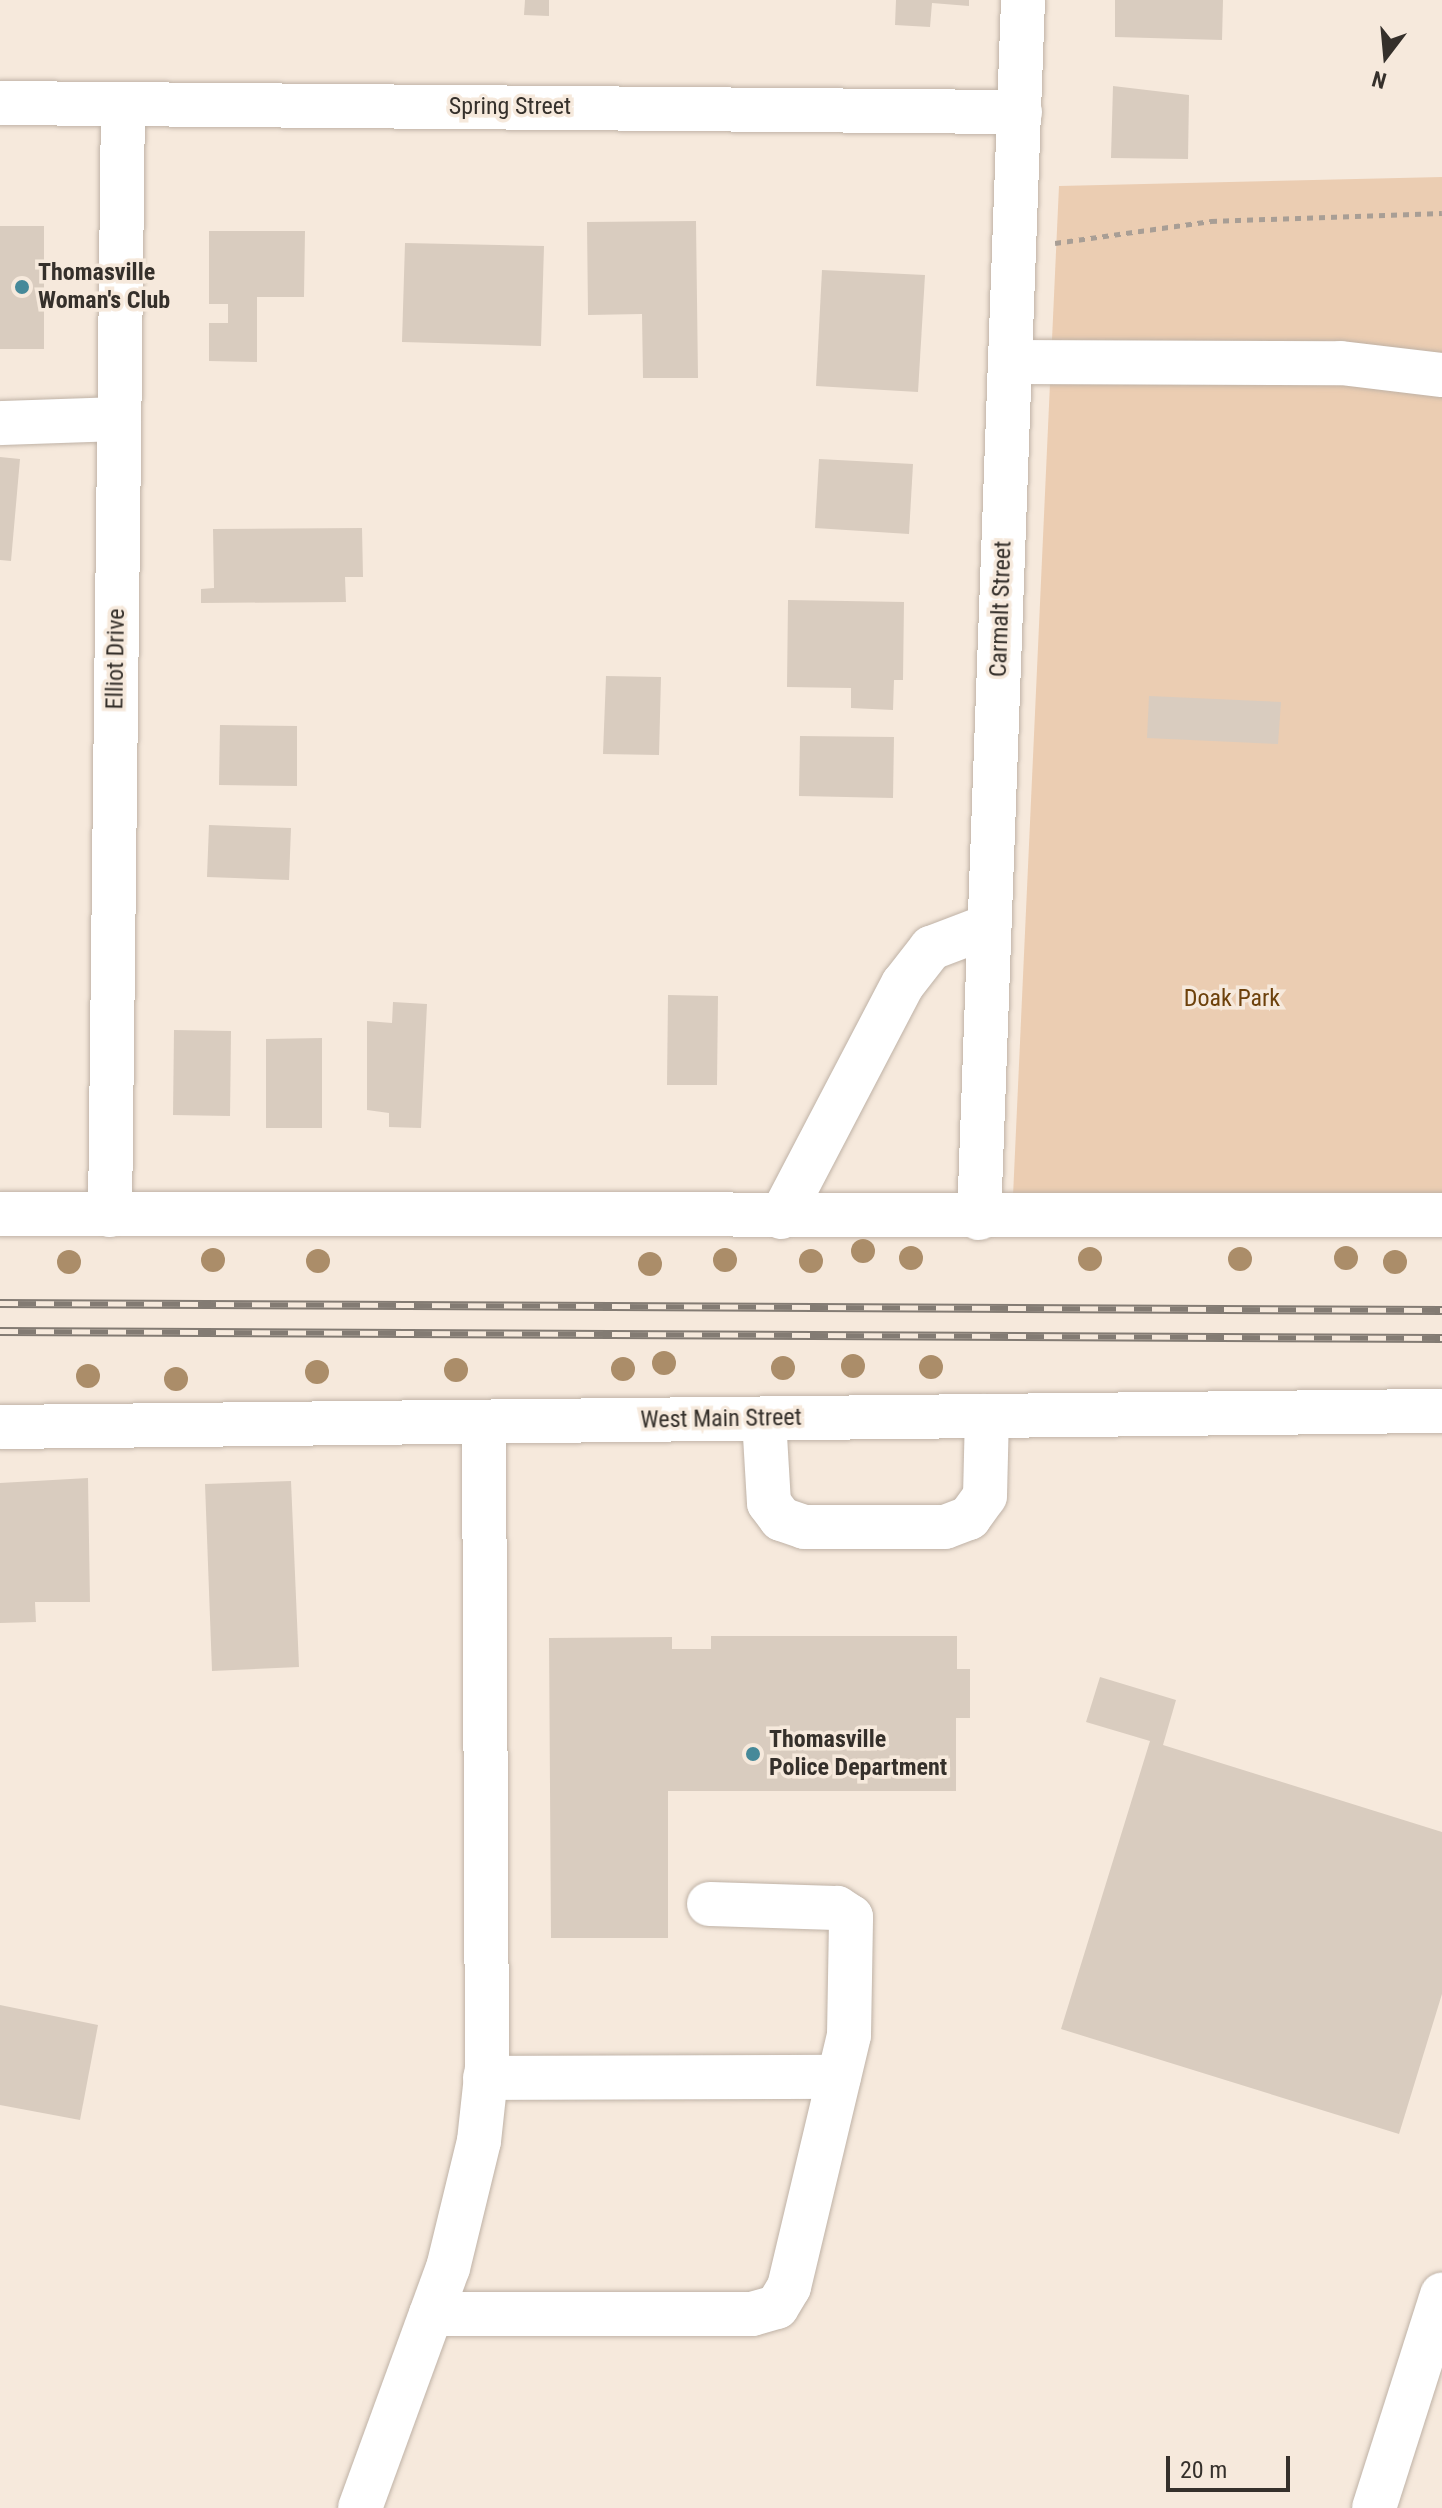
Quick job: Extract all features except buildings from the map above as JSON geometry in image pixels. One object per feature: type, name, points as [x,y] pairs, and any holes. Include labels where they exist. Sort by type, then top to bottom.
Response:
[{"type":"street","name":"Carmalt Street","points":[[979,1218],[1023,0]]},
{"type":"street","name":"Spring Street","points":[[0,103],[1020,112]]},
{"type":"street","name":"Elliot Drive","points":[[110,1215],[123,104]]},
{"type":"street","points":[[1011,362],[1341,363],[1442,375]]},
{"type":"street","points":[[0,423],[119,419]]},
{"type":"street","points":[[781,1217],[815,1163],[903,984],[931,948],[989,926]]},
{"type":"street","points":[[0,1214],[979,1218],[1442,1215]]},
{"type":"street","name":"West Main Street","points":[[0,1427],[1442,1411]]},
{"type":"street","points":[[764,1419],[769,1503],[781,1519],[804,1527],[945,1527],[969,1518],[985,1496],[987,1416]]},
{"type":"street","points":[[360,2508],[431,2314],[479,2141],[485,2078],[484,1422]]},
{"type":"street","points":[[431,2314],[752,2314],[777,2307],[789,2287],[849,2035],[851,1917],[837,1908],[709,1904]]},
{"type":"street","points":[[485,2078],[839,2077]]},
{"type":"street","points":[[1374,2508],[1442,2298]]},
{"type":"path","points":[[1014,251],[1211,221],[1442,213]]},
{"type":"green space","name":"Doak Park","points":[[1442,177],[1442,1204],[1012,1218],[1059,186]]},
{"type":"railway","points":[[0,1303],[1442,1310]]},
{"type":"railway","points":[[0,1331],[1442,1338]]},
{"type":"place","name":"Thomasville Woman's Club","points":[[22,287]]},
{"type":"place","name":"Thomasville Police Department","points":[[753,1754]]}]
